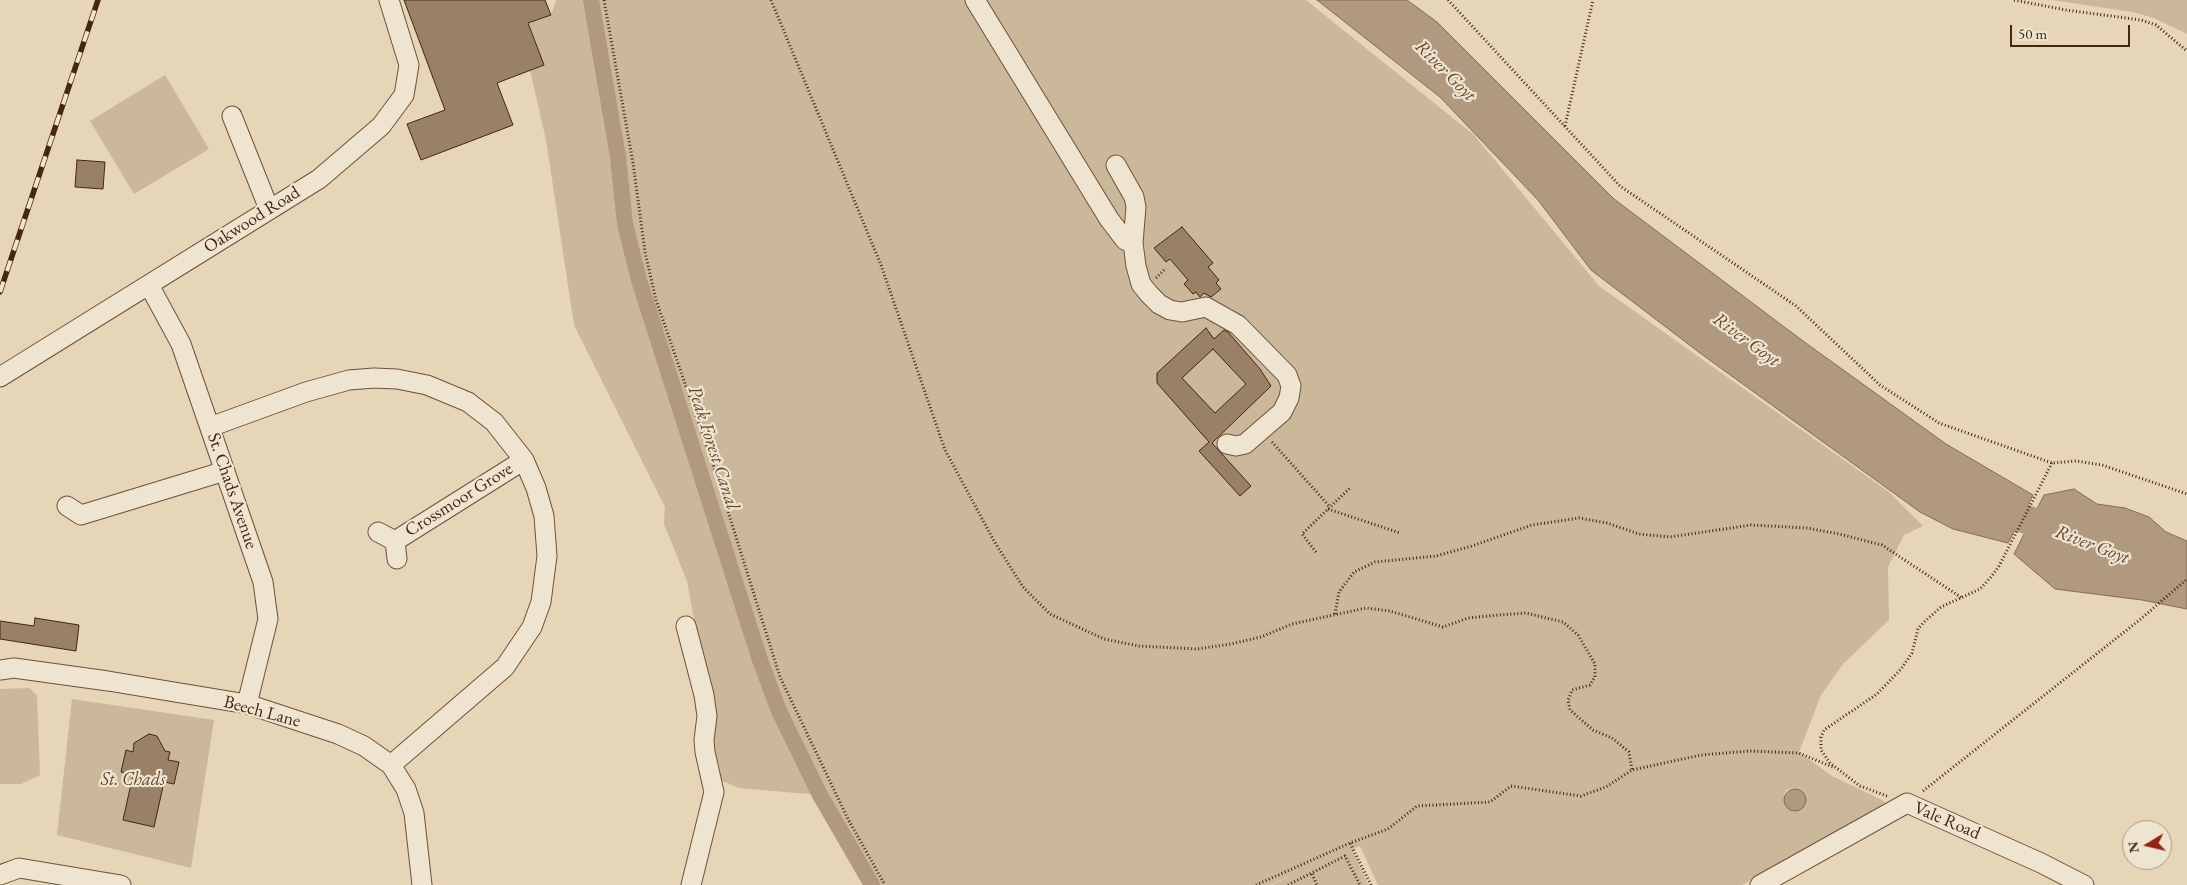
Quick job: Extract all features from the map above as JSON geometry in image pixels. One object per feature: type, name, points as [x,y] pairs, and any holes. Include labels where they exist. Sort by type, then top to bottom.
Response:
[{"type":"street","name":"Oakwood Road","points":[[0,377],[319,179],[381,126],[404,95],[409,64],[390,0]]},
{"type":"street","points":[[975,0],[1109,220],[1125,240],[1133,243]]},
{"type":"street","points":[[232,116],[269,209]]},
{"type":"street","points":[[1116,165],[1134,197],[1136,207],[1133,243],[1141,284],[1159,304],[1170,310],[1182,312],[1206,307],[1238,325],[1287,375],[1291,386],[1289,398],[1282,412],[1245,444],[1236,446],[1228,444]]},
{"type":"street","name":"St. Chads Avenue","points":[[149,286],[181,344],[263,582],[268,619],[247,704]]},
{"type":"street","points":[[210,427],[306,392],[348,380],[397,379],[427,385],[468,402],[494,422],[524,460],[536,488],[544,516],[547,556],[541,602],[532,627],[505,667],[391,765]]},
{"type":"street","name":"Crossmoor Grove","points":[[390,544],[524,460]]},
{"type":"street","points":[[75,517],[225,471]]},
{"type":"street","points":[[686,626],[704,695],[707,716],[704,740],[705,752],[714,792],[691,885]]},
{"type":"street","name":"Beech Lane","points":[[0,670],[14,668],[89,678],[247,704],[338,734],[364,746],[391,765],[406,789],[414,813],[422,885]]},
{"type":"street","name":"Vale Road","points":[[1760,885],[1908,803],[2041,863],[2084,885]]},
{"type":"street","points":[[0,875],[19,868],[113,884]]},
{"type":"path","points":[[604,0],[633,163],[645,252],[656,300],[714,468],[780,677],[848,819],[885,885]]},
{"type":"path","points":[[771,0],[881,265],[945,450],[994,541],[1023,587],[1050,614],[1104,639],[1139,646],[1197,649],[1261,637],[1292,624],[1366,608],[1390,611],[1443,627],[1468,618],[1526,613],[1562,622],[1578,635],[1595,664],[1595,677],[1590,685],[1572,690],[1568,700],[1570,710],[1593,730],[1612,738],[1629,752],[1632,770]]},
{"type":"path","points":[[1448,0],[1620,186],[1796,306],[1880,385],[1939,423],[2052,463],[2076,461],[2102,465],[2187,494]]},
{"type":"path","points":[[1564,127],[1593,0]]},
{"type":"path","points":[[2014,0],[2066,10],[2141,20],[2156,25],[2187,51]]},
{"type":"path","points":[[1262,431],[1329,508],[1400,533]]},
{"type":"path","points":[[2052,463],[1999,566],[1980,589],[1941,608],[1924,622],[1918,629],[1912,653],[1901,669],[1877,694],[1824,730],[1821,737],[1821,750],[1824,757],[1835,768],[1860,786],[1908,803],[2142,618],[2187,579]]},
{"type":"path","points":[[1316,552],[1302,534],[1351,487]]},
{"type":"path","points":[[1335,615],[1339,592],[1354,572],[1376,562],[1436,556],[1472,546],[1532,525],[1579,518],[1607,523],[1639,534],[1670,537],[1751,525],[1807,528],[1839,534],[1882,545],[1962,598]]},
{"type":"path","points":[[1256,885],[1350,843],[1388,829],[1417,806],[1490,802],[1511,786],[1581,796],[1606,787],[1632,770],[1701,755],[1749,751],[1799,752],[1835,768]]},
{"type":"path","points":[[1350,843],[1371,885]]},
{"type":"path","points":[[1288,885],[1345,856],[1360,885]]},
{"type":"path","points":[[1312,874],[1317,885]]},
{"type":"green space","points":[[556,0],[1306,0],[1474,135],[1599,286],[1889,492],[1923,526],[1904,535],[1888,567],[1889,620],[1843,664],[1821,695],[1799,752],[1832,776],[1884,801],[1885,805],[1882,811],[1742,885],[1378,885],[1360,846],[1352,849],[1368,885],[1272,885],[1297,873],[1270,885],[872,885],[820,795],[739,788],[720,780],[719,764],[707,742],[713,724],[687,581],[664,524],[665,507],[574,325],[546,140],[530,70],[543,65],[528,23],[551,15]],"holes":[[[1791,788],[1803,792],[1806,804],[1784,795],[1786,790]]]},
{"type":"green space","points":[[2052,0],[2187,0],[2187,34],[2154,18],[2132,12]]},
{"type":"green space","points":[[165,75],[209,149],[134,194],[90,121]]},
{"type":"green space","points":[[29,688],[37,695],[40,775],[21,784],[0,784],[0,689]]},
{"type":"green space","name":"St. Chads","points":[[72,699],[214,720],[191,868],[57,835]]},
{"type":"water","points":[[1317,0],[1407,0],[1437,22],[1614,199],[1803,341],[1946,444],[2033,495],[2008,543],[1953,529],[1920,512],[1704,356],[1591,270],[1538,200],[1440,97]]},
{"type":"water","points":[[2074,489],[2097,504],[2125,508],[2149,517],[2166,532],[2187,541],[2187,609],[2142,600],[2055,589],[2014,554],[2044,495]]},
{"type":"water","points":[[1795,789],[1803,792],[1806,800],[1803,808],[1795,811],[1787,808],[1784,800],[1787,792]]},
{"type":"building","points":[[404,0],[545,0],[551,15],[528,23],[544,65],[497,83],[513,125],[421,160],[407,124],[445,110]]},
{"type":"building","points":[[77,160],[105,162],[103,189],[75,187]]},
{"type":"building","points":[[1182,227],[1213,263],[1208,267],[1219,280],[1216,283],[1221,289],[1211,297],[1204,293],[1200,297],[1196,292],[1193,294],[1184,284],[1188,280],[1170,259],[1166,262],[1154,248]]},
{"type":"building","points":[[1206,328],[1214,339],[1224,330],[1228,332],[1260,369],[1271,386],[1212,443],[1251,486],[1240,496],[1199,451],[1209,442],[1157,383],[1157,373]],"holes":[[[1213,349],[1246,384],[1215,413],[1182,378]]]},
{"type":"building","points":[[35,618],[79,625],[76,651],[0,639],[0,621],[34,626]]},
{"type":"building","name":"St. Chads","points":[[149,734],[157,736],[165,751],[170,752],[168,760],[179,762],[174,784],[164,782],[154,827],[123,820],[133,775],[121,772],[126,750],[133,752],[134,743]]},
{"type":"waterway","name":"Peak Forest Canal","points":[[591,0],[618,157],[625,224],[639,280],[760,660],[779,711],[820,795],[872,885]]},
{"type":"waterway","name":"River Goyt","points":[[1986,501],[2012,514],[2067,535]]},
{"type":"railway","points":[[0,292],[98,0]]}]
